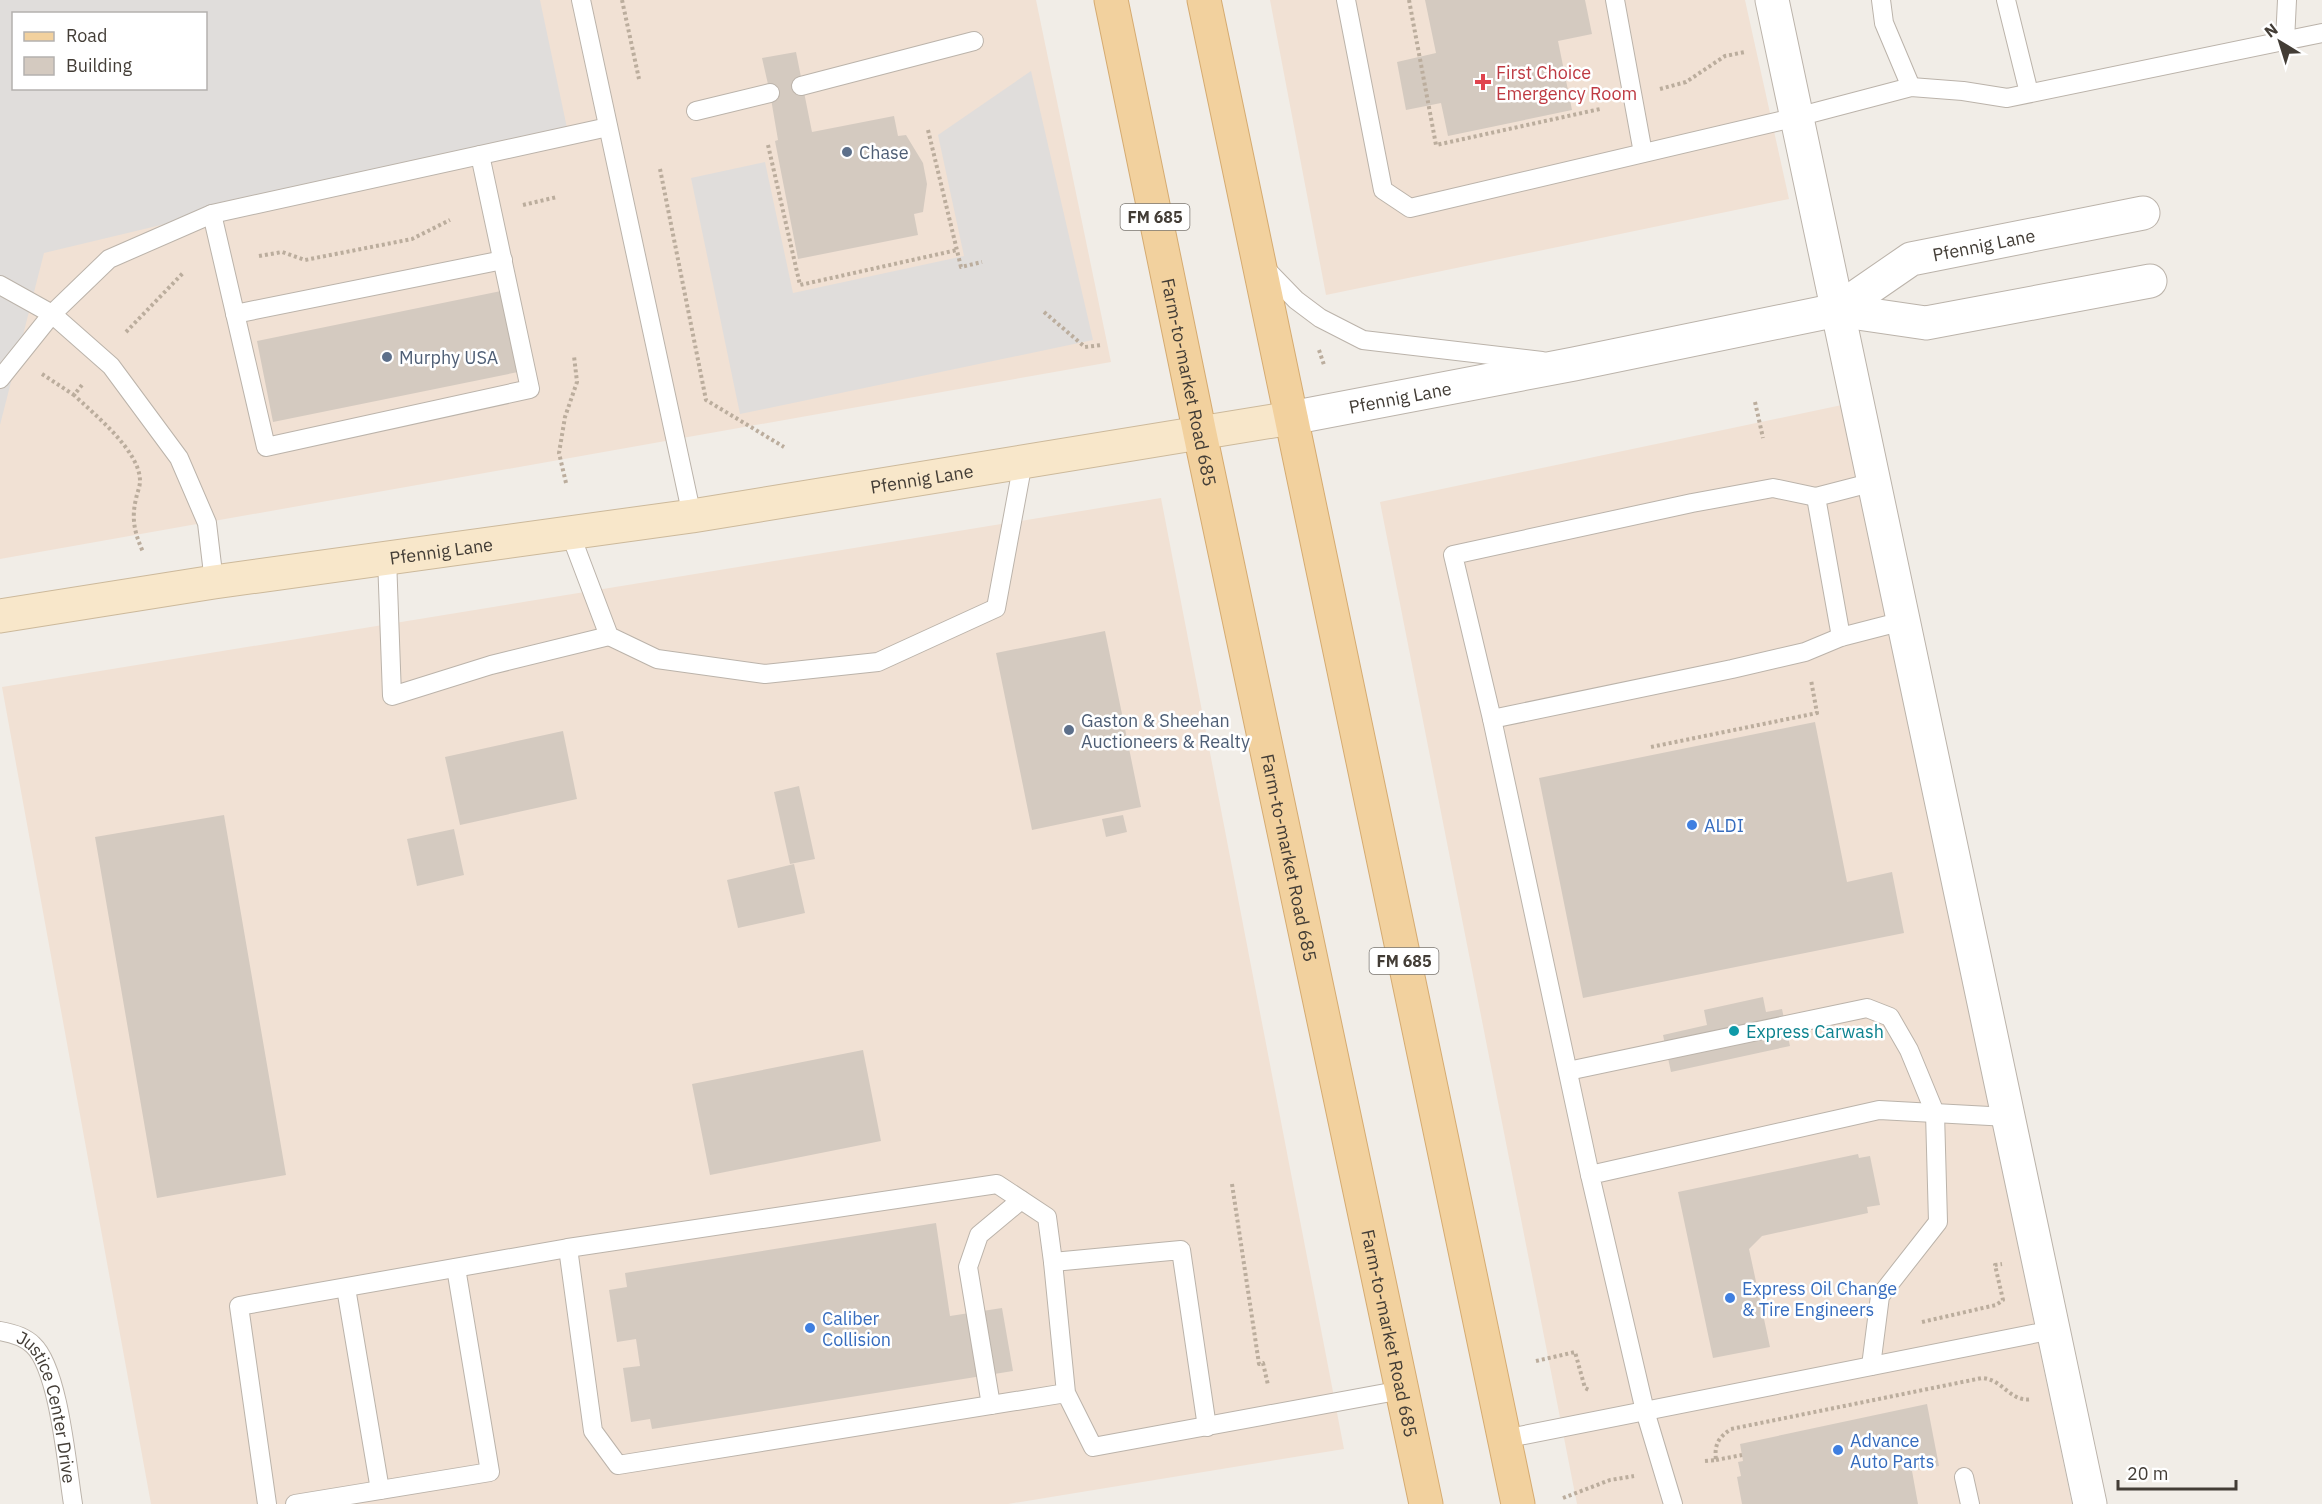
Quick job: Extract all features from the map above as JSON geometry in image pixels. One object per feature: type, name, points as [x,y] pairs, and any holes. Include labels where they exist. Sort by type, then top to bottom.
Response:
[{"type":"main road","name":"Farm-to-market Road 685","points":[[1111,0],[1200,434],[1426,1504]]},
{"type":"main road","name":"FM 685","points":[[1204,0],[1518,1504]]},
{"type":"street","points":[[1772,0],[2090,1504]]},
{"type":"street","name":"Pfennig Lane","points":[[1837,310],[1911,259],[2143,213]]},
{"type":"street","name":"Pfennig Lane","points":[[0,616],[214,582],[692,516],[1200,434],[1574,364],[1837,310],[1926,324],[2150,281]]},
{"type":"lane","points":[[581,0],[692,516]]},
{"type":"lane","points":[[1346,0],[1383,190],[1410,208],[1797,117],[1911,87],[1963,91],[2007,98],[2322,33]]},
{"type":"lane","points":[[1615,0],[1643,153]]},
{"type":"lane","points":[[1881,0],[1884,23],[1911,87]]},
{"type":"lane","points":[[2006,0],[2029,93]]},
{"type":"lane","points":[[2285,41],[2286,0]]},
{"type":"lane","points":[[801,86],[975,41]]},
{"type":"lane","points":[[696,111],[770,93]]},
{"type":"lane","points":[[0,379],[52,314],[109,259],[212,214],[608,127]]},
{"type":"lane","points":[[212,214],[266,447],[530,389],[480,155]]},
{"type":"lane","points":[[235,314],[502,260]]},
{"type":"lane","points":[[1258,261],[1296,300],[1312,312],[1363,340],[1574,364]]},
{"type":"lane","points":[[0,285],[52,314],[111,366],[179,458],[207,524],[214,582]]},
{"type":"lane","points":[[387,558],[392,696],[491,665],[609,636],[657,659],[765,674],[878,662],[996,608],[1023,462]]},
{"type":"lane","points":[[1673,1504],[1645,1411],[1590,1175],[1492,719],[1454,555],[1659,510],[1773,489],[1815,497],[1874,482]]},
{"type":"lane","points":[[1815,497],[1841,637]]},
{"type":"lane","points":[[570,533],[609,636]]},
{"type":"lane","points":[[1492,719],[1805,652],[1841,637],[1903,621]]},
{"type":"lane","points":[[1568,1071],[1867,1008],[1890,1017],[1909,1050],[1935,1113],[1938,1222],[1880,1296],[1871,1366]]},
{"type":"lane","points":[[1590,1175],[1879,1110],[2008,1117]]},
{"type":"lane","points":[[267,1504],[239,1306],[568,1248],[997,1184],[1047,1217],[1066,1393],[1093,1447],[1402,1390]]},
{"type":"lane","points":[[991,1405],[968,1267],[979,1235],[1021,1200]]},
{"type":"lane","points":[[568,1248],[593,1431],[618,1465],[1066,1393]]},
{"type":"lane","points":[[1053,1262],[1181,1250],[1207,1427]]},
{"type":"lane","points":[[295,1504],[490,1472],[456,1268]]},
{"type":"lane","points":[[346,1288],[380,1490]]},
{"type":"lane","points":[[1504,1438],[2053,1330]]},
{"type":"lane","name":"Justice Center Drive","points":[[0,1331],[15,1333],[33,1345],[48,1365],[54,1388],[73,1504]]},
{"type":"lane","points":[[1964,1477],[1970,1504]]},
{"type":"path","points":[[622,0],[639,79]]},
{"type":"path","points":[[1408,0],[1436,145],[1600,109]]},
{"type":"path","points":[[1656,90],[1686,82],[1725,56],[1748,52]]},
{"type":"path","points":[[928,130],[961,267],[982,261]]},
{"type":"path","points":[[768,146],[800,285],[957,250]]},
{"type":"path","points":[[660,169],[706,400],[784,447]]},
{"type":"path","points":[[523,205],[557,197]]},
{"type":"path","points":[[259,256],[282,252],[305,260],[412,239],[450,220]]},
{"type":"path","points":[[126,332],[184,272]]},
{"type":"path","points":[[1044,312],[1085,347],[1102,345]]},
{"type":"path","points":[[1319,350],[1324,365]]},
{"type":"path","points":[[566,483],[559,453],[565,417],[577,382],[574,356]]},
{"type":"path","points":[[42,374],[74,395],[112,432],[129,453],[138,470],[140,483],[133,514],[134,530],[143,552]]},
{"type":"path","points":[[74,395],[82,385]]},
{"type":"path","points":[[1755,402],[1763,438]]},
{"type":"path","points":[[1651,747],[1817,713],[1810,680]]},
{"type":"path","points":[[1232,1184],[1259,1364],[1263,1363],[1269,1388]]},
{"type":"path","points":[[1922,1322],[1996,1305],[2002,1300],[1995,1265],[2009,1262]]},
{"type":"path","points":[[1536,1361],[1575,1352],[1585,1388],[1589,1390]]},
{"type":"path","points":[[1716,1460],[1716,1445],[1721,1436],[1731,1429],[1982,1378],[1992,1378],[2014,1396],[2024,1400],[2035,1398]]},
{"type":"path","points":[[1705,1461],[1742,1455]]},
{"type":"path","points":[[1563,1498],[1610,1480],[1635,1476]]},
{"type":"shaded area","points":[[0,0],[1036,0],[1111,362],[0,559]]},
{"type":"shaded area","points":[[0,0],[540,0],[567,128],[44,253],[0,425]]},
{"type":"shaded area","points":[[1270,0],[1745,0],[1789,199],[1326,295]]},
{"type":"shaded area","points":[[1031,71],[1093,340],[740,414],[691,178],[765,162],[793,293],[964,256],[938,135]]},
{"type":"shaded area","points":[[1842,405],[2072,1504],[1577,1504],[1380,502]]},
{"type":"shaded area","points":[[1161,498],[1344,1449],[1008,1504],[151,1504],[2,687]]},
{"type":"building","name":"First Choice Emergency Room","points":[[1425,0],[1585,0],[1592,34],[1558,41],[1572,110],[1448,136],[1441,103],[1406,110],[1397,62],[1436,53]]},
{"type":"building","name":"Chase","points":[[796,52],[812,132],[894,116],[898,136],[906,135],[923,163],[927,184],[923,212],[914,214],[918,235],[798,259],[775,141],[778,140],[762,58]]},
{"type":"building","name":"Murphy USA","points":[[501,291],[518,372],[273,422],[257,341]]},
{"type":"building","name":"Gaston & Sheehan Auctioneers & Realty","points":[[1105,631],[1141,807],[1032,830],[996,653]]},
{"type":"building","name":"ALDI","points":[[1815,722],[1847,882],[1892,872],[1904,933],[1583,998],[1539,778]]},
{"type":"building","points":[[563,731],[577,799],[460,825],[445,757]]},
{"type":"building","points":[[799,786],[815,859],[790,864],[774,792]]},
{"type":"building","points":[[224,815],[286,1175],[157,1198],[95,837]]},
{"type":"building","points":[[1123,815],[1127,832],[1106,837],[1102,819]]},
{"type":"building","points":[[454,829],[464,875],[417,886],[407,839]]},
{"type":"building","points":[[794,864],[805,913],[738,928],[727,880]]},
{"type":"building","name":"Express Carwash","points":[[1763,997],[1766,1012],[1782,1009],[1790,1046],[1671,1072],[1663,1035],[1707,1025],[1704,1010]]},
{"type":"building","points":[[863,1050],[881,1141],[710,1175],[692,1084]]},
{"type":"building","name":"Express Oil Change & Tire Engineers","points":[[1858,1154],[1859,1158],[1870,1156],[1880,1205],[1867,1207],[1868,1213],[1762,1236],[1749,1249],[1770,1347],[1713,1358],[1678,1192]]},
{"type":"building","name":"Caliber Collision","points":[[936,1223],[950,1316],[1002,1308],[1013,1371],[652,1429],[650,1419],[631,1422],[623,1368],[640,1366],[636,1339],[617,1342],[609,1290],[627,1287],[625,1273]]},
{"type":"building","name":"Advance Auto Parts","points":[[1927,1404],[1939,1466],[1912,1471],[1918,1504],[1742,1504],[1737,1477],[1741,1476],[1738,1462],[1743,1461],[1740,1444]]},
{"type":"place","name":"First Choice Emergency Room","points":[[1483,82]]},
{"type":"place","name":"Chase","points":[[847,152]]},
{"type":"place","name":"Murphy USA","points":[[387,357]]},
{"type":"place","name":"Gaston & Sheehan Auctioneers & Realty","points":[[1069,730]]},
{"type":"place","name":"ALDI","points":[[1692,825]]},
{"type":"place","name":"Express Carwash","points":[[1734,1031]]},
{"type":"place","name":"Express Oil Change & Tire Engineers","points":[[1730,1298]]},
{"type":"place","name":"Caliber Collision","points":[[810,1328]]},
{"type":"place","name":"Advance Auto Parts","points":[[1838,1450]]}]
